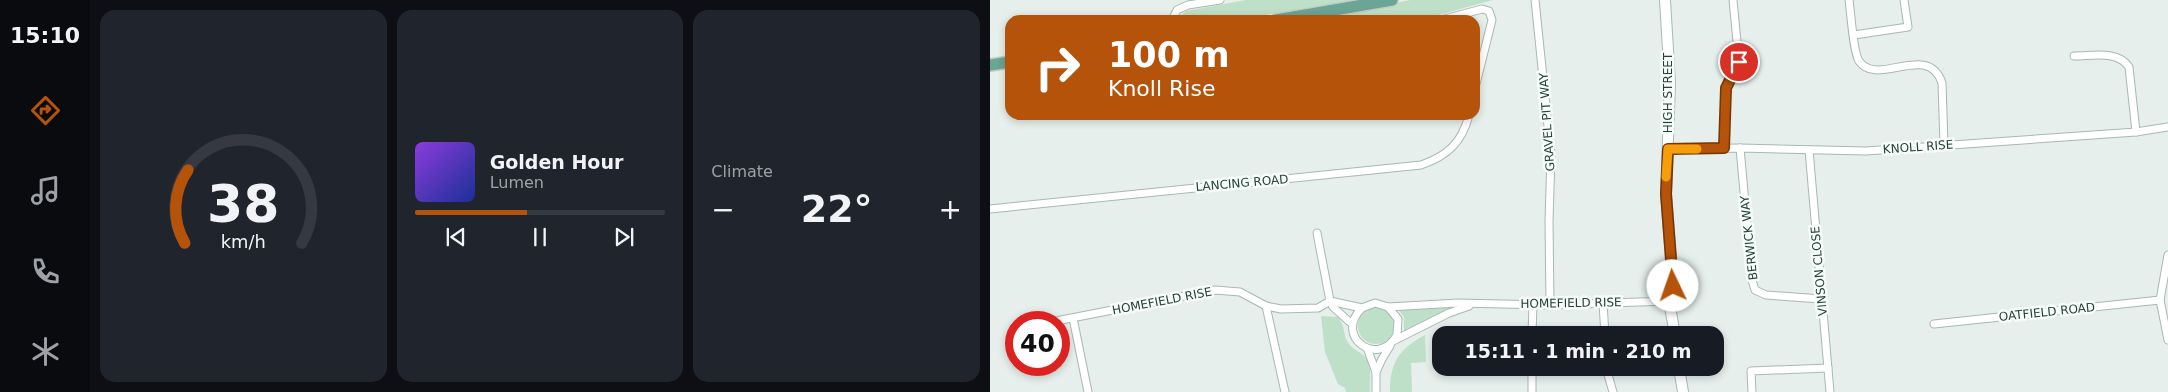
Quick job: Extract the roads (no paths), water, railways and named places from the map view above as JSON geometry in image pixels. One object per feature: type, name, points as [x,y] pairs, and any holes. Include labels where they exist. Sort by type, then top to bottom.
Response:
[{"type":"main road","points":[[1312,15],[1392,0]]},
{"type":"main road","points":[[990,65],[1005,63]]},
{"type":"street","points":[[1174,15],[1177,10],[1188,6],[1220,0]]},
{"type":"street","name":"GRAVEL PIT WAY","points":[[1535,0],[1551,155],[1548,220],[1550,305]]},
{"type":"street","name":"HIGH STREET","points":[[1666,0],[1670,82],[1666,194],[1673,281],[1669,301],[1673,326]]},
{"type":"street","points":[[1724,148],[1726,88],[1739,62],[1733,0]]},
{"type":"street","points":[[1849,0],[1857,58],[1863,66],[1871,69],[1917,65],[1931,66],[1939,73],[1942,83],[1944,145]]},
{"type":"street","points":[[1854,35],[1908,27],[1904,0]]},
{"type":"street","points":[[1460,15],[1482,9],[1488,11],[1492,20],[1480,68]]},
{"type":"street","points":[[2074,56],[2114,56],[2124,60],[2128,67],[2136,132]]},
{"type":"street","name":"LANCING ROAD","points":[[990,209],[1421,165],[1439,159],[1456,144],[1467,120]]},
{"type":"street","name":"KNOLL RISE","points":[[1668,149],[1740,148],[1866,151],[2136,132],[2168,127]]},
{"type":"street","name":"BERWICK WAY","points":[[1740,148],[1752,280],[1755,290],[1766,295],[1821,299]]},
{"type":"street","name":"VINSON CLOSE","points":[[1809,150],[1830,392]]},
{"type":"street","points":[[1317,233],[1330,301],[1333,307],[1352,324],[1356,339],[1366,348],[1376,372],[1376,392]]},
{"type":"street","points":[[2168,255],[2160,300],[2168,340]]},
{"type":"street","name":"HOMEFIELD RISE","points":[[1070,319],[1215,290],[1240,292],[1266,306],[1281,309],[1318,308],[1330,301],[1362,308],[1375,303],[1388,307],[1458,303],[1550,305],[1669,301]]},
{"type":"street","name":"OATFIELD ROAD","points":[[1934,324],[2160,300]]},
{"type":"street","points":[[1603,303],[1604,326]]},
{"type":"street","name":"HOMEFIELD RISE","points":[[1393,342],[1448,313],[1473,304]]},
{"type":"street","points":[[1532,326],[1533,304]]},
{"type":"street","points":[[1266,306],[1284,392]]},
{"type":"street","points":[[1376,372],[1398,331],[1399,323],[1396,314],[1388,307]]},
{"type":"street","points":[[1352,324],[1355,315],[1362,308]]},
{"type":"street","points":[[1073,318],[1088,392]]},
{"type":"street","points":[[1366,348],[1381,349],[1393,342]]},
{"type":"street","points":[[1752,392],[1751,371],[1828,368]]},
{"type":"street","points":[[1532,376],[1532,392]]},
{"type":"street","points":[[1608,376],[1613,392]]},
{"type":"street","points":[[1680,376],[1683,392]]}]
